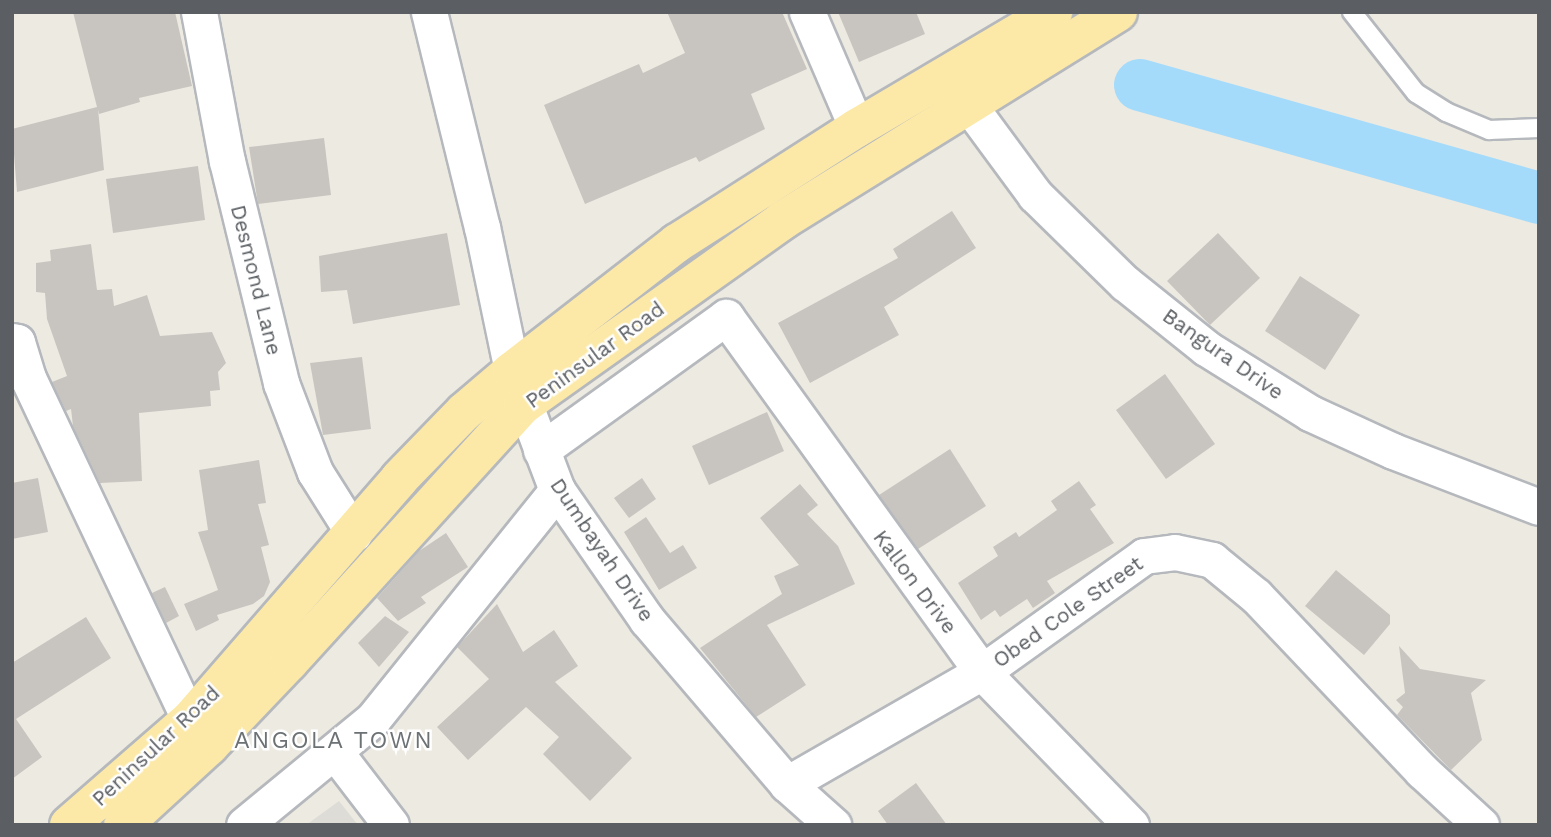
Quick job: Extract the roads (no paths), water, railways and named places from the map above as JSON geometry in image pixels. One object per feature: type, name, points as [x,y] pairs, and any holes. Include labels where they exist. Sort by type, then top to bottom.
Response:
[{"type":"main road","name":"Peninsular Road","points":[[69,825],[190,720],[464,412],[517,388],[783,220],[956,90],[1053,12]]},
{"type":"main road","name":"Peninsular Road","points":[[123,825],[209,746],[289,662],[517,388],[677,243],[857,128],[956,90],[1118,12]]},
{"type":"street","name":"Desmond Lane","points":[[200,12],[227,161],[281,383],[314,472],[354,534]]},
{"type":"street","name":"Dumbayah Drive","points":[[429,12],[482,227],[517,388],[557,490],[647,620],[787,784],[833,825]]},
{"type":"street","points":[[807,12],[857,128]]},
{"type":"street","name":"Bangura Drive","points":[[956,90],[1035,195],[1125,283],[1206,348],[1310,413],[1393,451],[1539,507]]},
{"type":"street","name":"Kallon Drive","points":[[541,450],[726,317],[982,672],[1131,825]]},
{"type":"street","points":[[12,341],[17,342],[28,378],[190,720]]},
{"type":"street","points":[[244,825],[373,719],[557,490]]},
{"type":"street","name":"Obed Cole Street","points":[[787,784],[982,672],[1144,556],[1175,552],[1212,560],[1256,596],[1422,771],[1481,825]]},
{"type":"street","points":[[335,752],[391,825]]},
{"type":"lane","points":[[1352,12],[1416,93],[1446,113],[1489,130],[1539,128]]},
{"type":"waterway","points":[[1140,85],[1539,198]]},
{"type":"district","name":"ANGOLA TOWN","points":[[334,741]]}]
